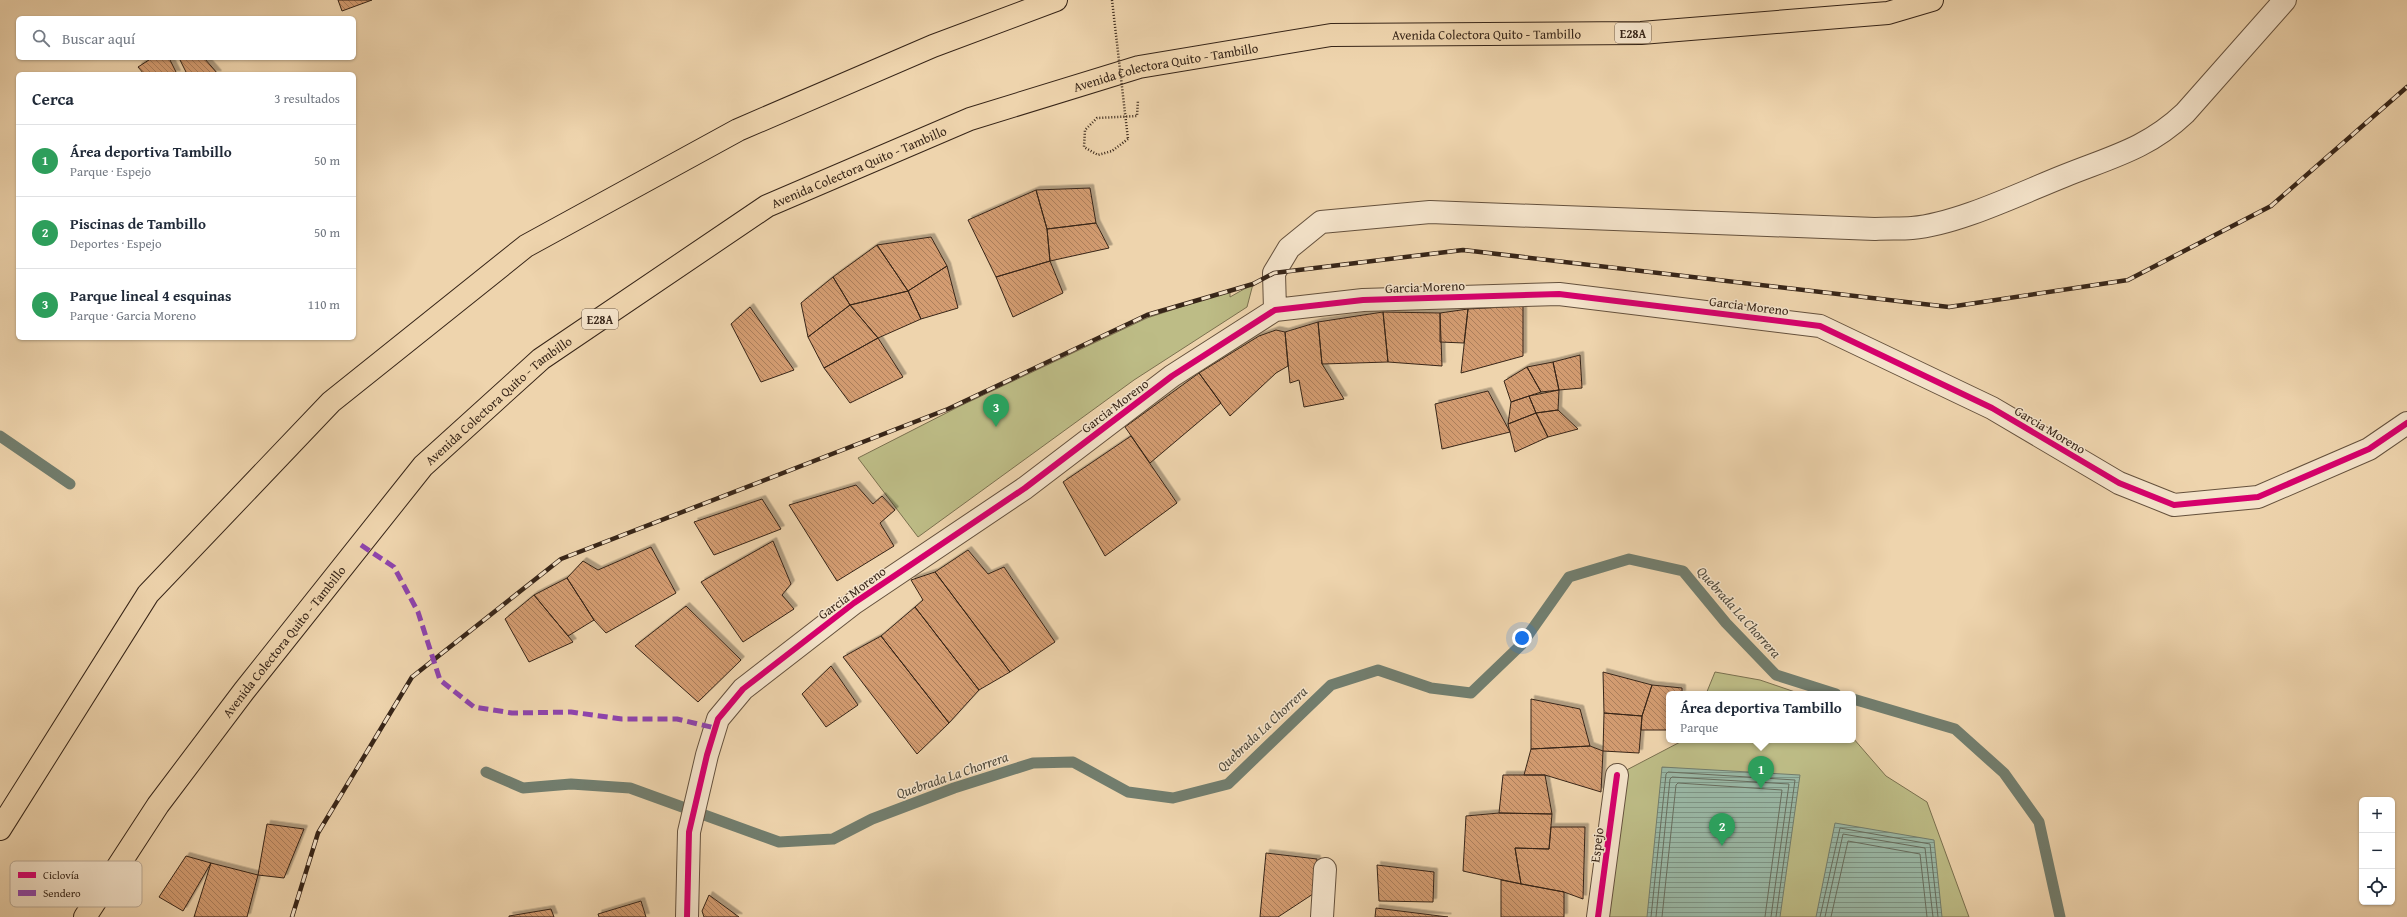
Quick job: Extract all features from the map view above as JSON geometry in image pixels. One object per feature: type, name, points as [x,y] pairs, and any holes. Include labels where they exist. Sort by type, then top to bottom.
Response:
[{"type":"highway","points":[[0,829],[148,594],[331,402],[526,246],[738,130],[933,46],[1056,0]]},
{"type":"highway","name":"Avenida Colectora Quito - Tambillo","points":[[122,861],[158,805],[244,691],[423,466],[541,359],[767,206],[970,118],[1139,67],[1331,35],[1640,33],[1888,13],[1932,0]]},
{"type":"highway","name":"Avenida Colectora Quito - Tambillo","points":[[85,917],[92,907]]},
{"type":"street","points":[[1275,310],[1274,273],[1289,248],[1321,222],[1430,212],[1875,229],[1913,228],[1962,216],[2117,156],[2143,145],[2166,130],[2185,113],[2285,0]]},
{"type":"street","name":"Garcia Moreno","points":[[688,917],[689,832],[707,755],[718,719],[743,689],[854,603],[1025,488],[1172,376],[1275,310],[1363,300],[1559,294],[1820,326],[1992,408],[2118,483],[2174,504],[2258,497],[2369,449],[2407,423]]},
{"type":"street","name":"Espejo","points":[[1598,917],[1617,775]]},
{"type":"street","points":[[1322,917],[1325,869]]},
{"type":"path","points":[[1112,0],[1128,138],[1112,152],[1098,155],[1084,147],[1085,130],[1097,118],[1137,116]]},
{"type":"shaded area","points":[[1253,284],[1247,307],[1134,380],[918,537],[858,458],[958,407],[1147,318],[1230,291],[1230,297]]},
{"type":"shaded area","points":[[1715,672],[1760,680],[1792,691],[1707,691]]},
{"type":"shaded area","points":[[1856,741],[1886,776],[1927,802],[1969,917],[1598,917],[1617,775],[1678,743],[1856,743]]},
{"type":"water","points":[[1662,767],[1800,775],[1780,917],[1647,917]]},
{"type":"water","points":[[1835,823],[1934,840],[1942,917],[1816,917]]},
{"type":"building","points":[[338,0],[372,0],[342,11]]},
{"type":"building","points":[[149,60],[170,60],[176,72],[142,72],[138,67]]},
{"type":"building","points":[[180,60],[206,60],[216,72],[186,72]]},
{"type":"building","points":[[1090,188],[1096,223],[1047,229],[1036,190]]},
{"type":"building","points":[[1036,190],[1047,229],[1050,261],[996,277],[968,220]]},
{"type":"building","points":[[1096,223],[1109,248],[1050,261],[1047,229]]},
{"type":"building","points":[[931,237],[947,266],[908,291],[877,245]]},
{"type":"building","points":[[877,245],[908,291],[850,305],[833,277]]},
{"type":"building","points":[[1050,261],[1063,293],[1013,317],[996,277]]},
{"type":"building","points":[[947,266],[958,308],[921,319],[908,291]]},
{"type":"building","points":[[833,277],[850,305],[808,337],[801,303]]},
{"type":"building","points":[[908,291],[921,319],[878,338],[850,305]]},
{"type":"building","points":[[850,305],[878,338],[824,368],[808,337]]},
{"type":"building","points":[[1523,306],[1523,356],[1461,373],[1468,309]]},
{"type":"building","points":[[750,307],[794,370],[761,382],[731,324]]},
{"type":"building","points":[[1468,309],[1464,343],[1440,342],[1440,313]]},
{"type":"building","points":[[1383,312],[1440,313],[1442,366],[1388,362]]},
{"type":"building","points":[[1383,312],[1388,362],[1322,364],[1318,322]]},
{"type":"building","points":[[1318,322],[1322,364],[1344,399],[1304,407],[1299,380],[1290,383],[1285,332]]},
{"type":"building","points":[[1276,330],[1285,332],[1288,366],[1276,373],[1230,416],[1199,373],[1259,336]]},
{"type":"building","points":[[878,338],[903,377],[850,403],[824,368]]},
{"type":"building","points":[[1580,355],[1582,388],[1559,390],[1553,362]]},
{"type":"building","points":[[1553,362],[1559,390],[1541,392],[1527,367]]},
{"type":"building","points":[[1527,367],[1541,392],[1511,402],[1504,381]]},
{"type":"building","points":[[1199,373],[1221,403],[1150,463],[1125,427]]},
{"type":"building","points":[[1559,390],[1558,410],[1536,413],[1529,396]]},
{"type":"building","points":[[1488,391],[1510,432],[1442,449],[1435,404]]},
{"type":"building","points":[[1529,396],[1536,413],[1508,424],[1511,402]]},
{"type":"building","points":[[1558,410],[1578,429],[1548,437],[1536,413]]},
{"type":"building","points":[[1536,413],[1548,437],[1515,452],[1508,424]]},
{"type":"building","points":[[1131,436],[1177,503],[1105,556],[1063,482]]},
{"type":"building","points":[[856,485],[873,504],[882,496],[895,510],[880,523],[894,546],[837,581],[789,505]]},
{"type":"building","points":[[762,499],[781,529],[714,555],[694,522]]},
{"type":"building","points":[[773,541],[791,584],[782,595],[794,609],[743,642],[701,582]]},
{"type":"building","points":[[651,547],[676,593],[606,633],[594,620],[567,578],[583,561],[598,570]]},
{"type":"building","points":[[968,550],[988,574],[1004,567],[1055,642],[1010,672],[935,572]]},
{"type":"building","points":[[935,572],[1010,672],[979,690],[915,607],[923,600],[911,580]]},
{"type":"building","points":[[567,578],[594,620],[568,636],[534,595]]},
{"type":"building","points":[[534,595],[573,642],[529,662],[505,619]]},
{"type":"building","points":[[686,606],[741,660],[698,702],[635,646]]},
{"type":"building","points":[[915,607],[979,690],[949,723],[881,636]]},
{"type":"building","points":[[881,636],[949,723],[917,754],[843,657]]},
{"type":"building","points":[[831,666],[858,705],[826,727],[802,694]]},
{"type":"building","points":[[1603,672],[1652,685],[1642,716],[1604,713]]},
{"type":"building","points":[[1652,685],[1682,688],[1682,691],[1666,691],[1666,730],[1641,730],[1642,716]]},
{"type":"building","points":[[1531,699],[1580,709],[1590,746],[1531,749]]},
{"type":"building","points":[[1604,713],[1642,716],[1639,753],[1603,751]]},
{"type":"building","points":[[1590,746],[1603,751],[1601,792],[1545,775],[1524,775],[1531,749]]},
{"type":"building","points":[[1503,775],[1545,775],[1552,814],[1499,813]]},
{"type":"building","points":[[1499,813],[1552,814],[1549,849],[1515,848],[1521,884],[1463,871],[1466,816]]},
{"type":"building","points":[[267,824],[304,829],[284,878],[258,875]]},
{"type":"building","points":[[1551,827],[1585,827],[1583,899],[1564,892],[1521,884],[1515,848],[1549,849]]},
{"type":"building","points":[[1266,853],[1317,859],[1313,894],[1278,917],[1260,917]]},
{"type":"building","points":[[186,856],[211,863],[183,911],[159,897]]},
{"type":"building","points":[[211,863],[258,875],[247,917],[194,917]]},
{"type":"building","points":[[1377,865],[1434,872],[1433,902],[1379,901]]},
{"type":"building","points":[[1501,880],[1564,892],[1564,917],[1501,917]]},
{"type":"building","points":[[709,895],[739,917],[704,917],[702,911]]},
{"type":"building","points":[[641,901],[646,917],[599,917],[598,914]]},
{"type":"building","points":[[1376,908],[1448,917],[1375,917]]},
{"type":"building","points":[[551,909],[554,917],[509,917],[509,916]]},
{"type":"waterway","name":"Quebrada La Chorrera","points":[[0,436],[70,484]]},
{"type":"waterway","name":"Quebrada La Chorrera","points":[[486,772],[523,788],[571,784],[630,788],[779,842],[833,839],[872,819],[954,788],[1033,763],[1073,762],[1128,792],[1173,798],[1228,784],[1331,685],[1378,670],[1431,688],[1471,693],[1521,645],[1569,577],[1629,559],[1683,571],[1726,623],[1776,675],[1827,691]]},
{"type":"waterway","name":"Quebrada La Chorrera","points":[[1856,700],[1955,729],[2004,773],[2039,822],[2060,917]]},
{"type":"railway","points":[[292,917],[318,833],[412,677],[561,559],[948,409],[1147,315],[1253,284],[1274,273],[1463,250],[1949,307],[2128,280],[2271,206],[2407,87]]},
{"type":"marked path","points":[[361,545],[394,567],[418,612],[440,680],[474,707],[512,713],[571,712],[622,719],[677,719],[715,728]]},
{"type":"cycle path","points":[[687,917],[689,832],[707,755],[718,719],[743,689],[854,603],[1025,488],[1172,376],[1275,310],[1363,300],[1559,294],[1820,326],[1992,408],[2119,483],[2174,505],[2258,497],[2369,449],[2407,423]]},
{"type":"cycle path","points":[[1598,917],[1617,775]]},
{"type":"place","name":"Parque lineal 4 esquinas","points":[[996,427]]},
{"type":"place","name":"Área deportiva Tambillo","points":[[1761,789]]},
{"type":"place","name":"Piscinas de Tambillo","points":[[1722,846]]}]
